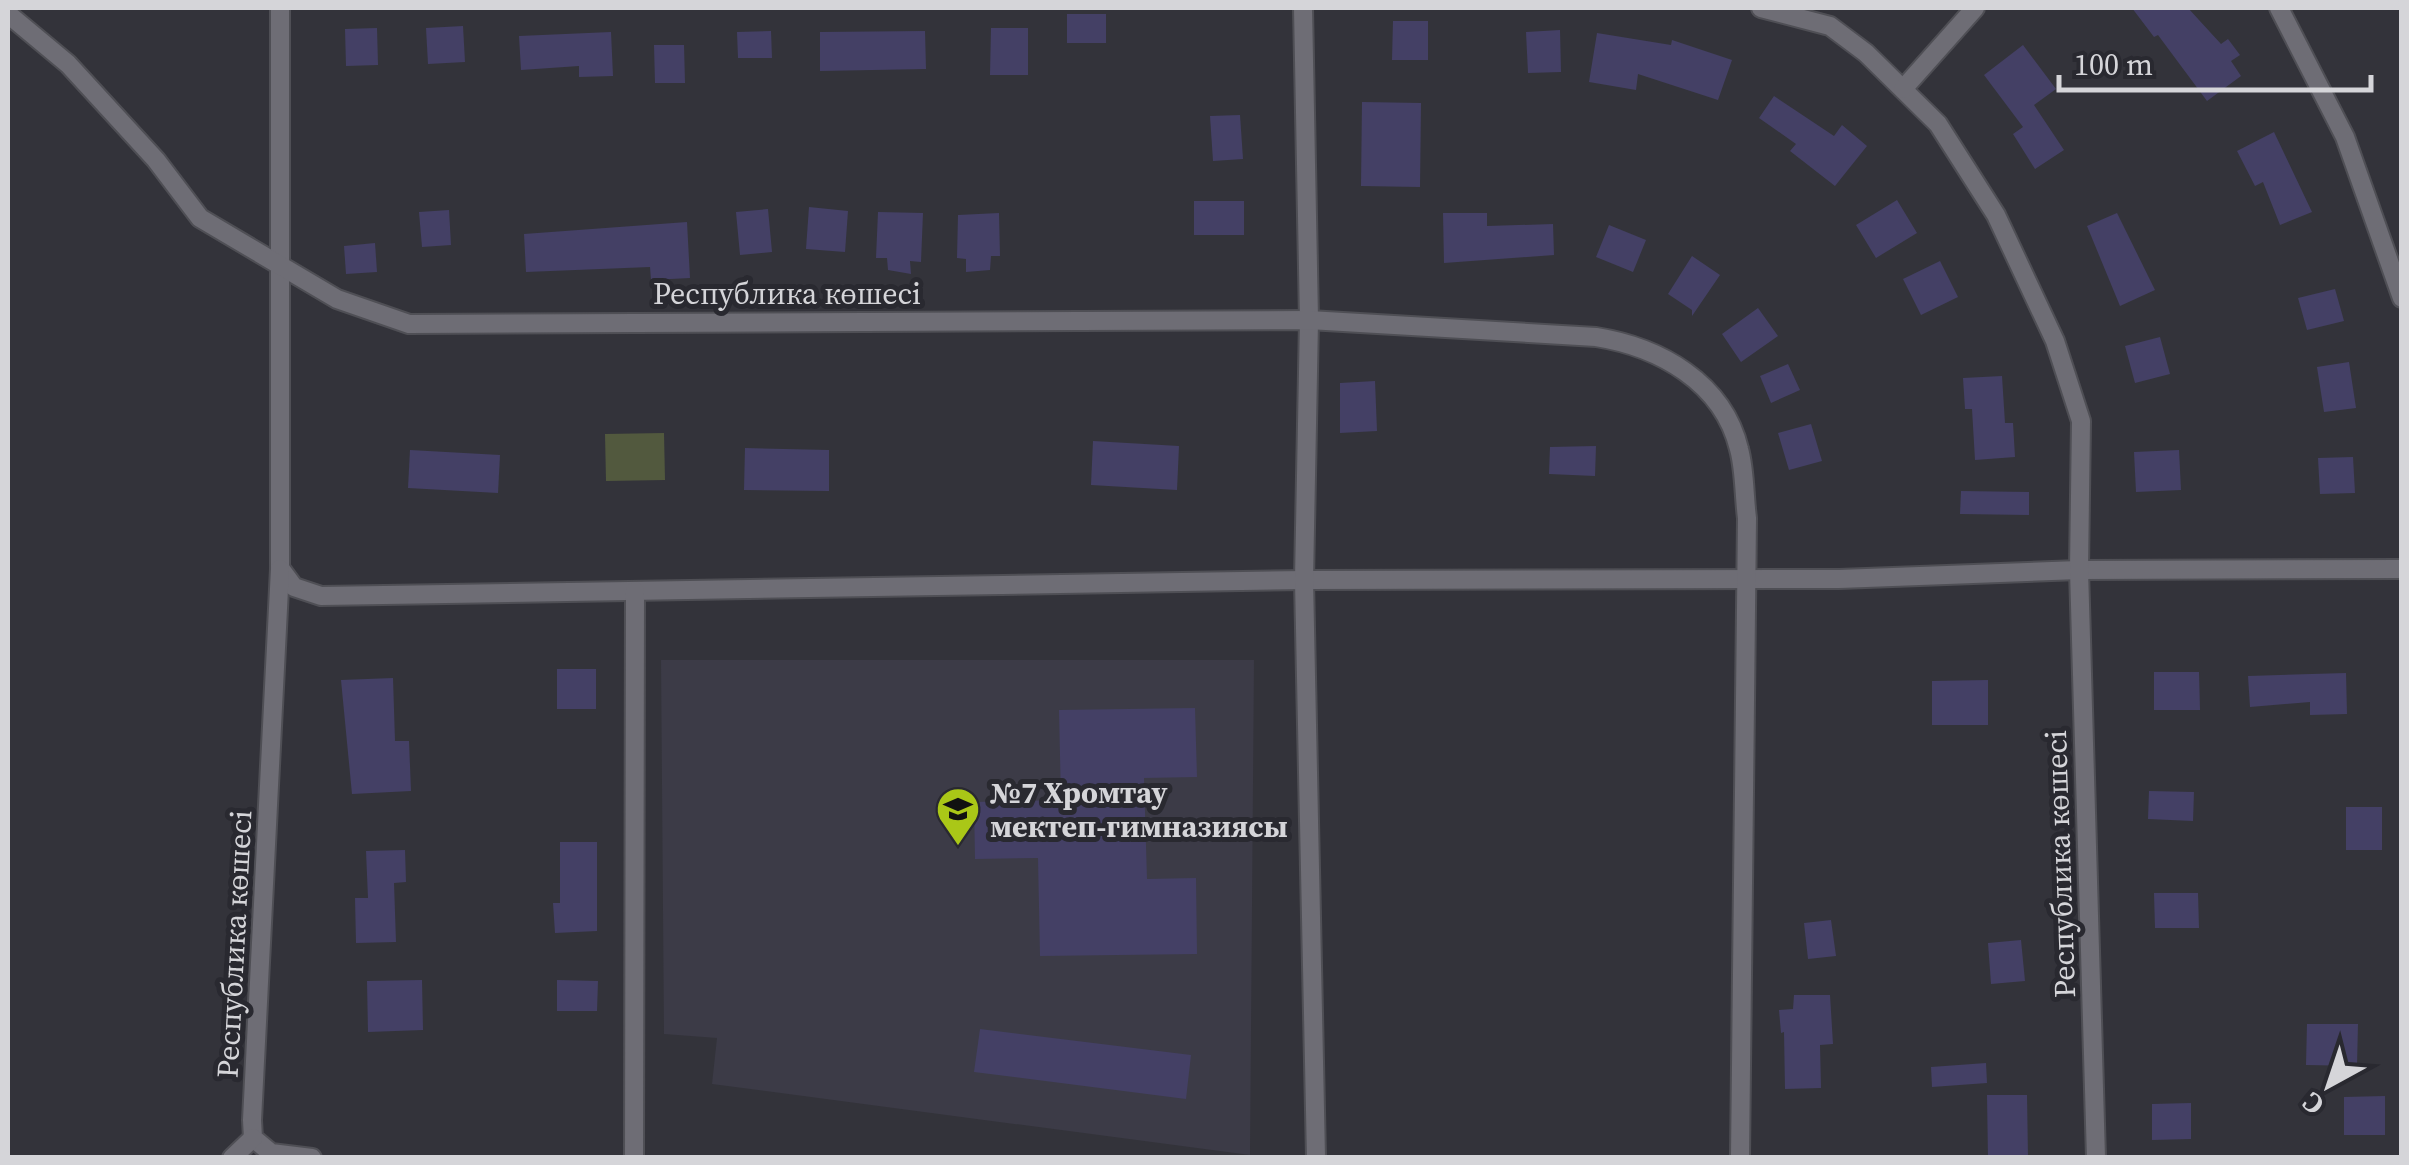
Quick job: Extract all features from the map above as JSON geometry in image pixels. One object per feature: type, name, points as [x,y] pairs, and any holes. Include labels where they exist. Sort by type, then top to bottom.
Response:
[{"type":"street","points":[[278,267],[280,8]]},
{"type":"street","points":[[1303,8],[1309,320],[1304,580],[1316,1158]]},
{"type":"street","name":"Республика көшесі","points":[[1761,8],[1830,26],[1938,124],[1996,214],[2055,341],[2082,421],[2079,570],[2096,1158]]},
{"type":"street","points":[[1902,90],[1974,8]]},
{"type":"street","points":[[2280,8],[2345,137],[2402,298]]},
{"type":"street","name":"Республика көшесі","points":[[8,14],[68,64],[156,160],[200,218],[337,299],[409,324],[1309,320],[1596,338],[1635,344],[1672,360],[1728,418],[1740,450],[1748,579],[1740,1158]]},
{"type":"street","name":"Республика көшесі","points":[[254,1138],[280,568],[278,267]]},
{"type":"street","points":[[280,568],[294,587],[321,596],[1304,580],[1748,579],[2079,570],[2402,569]]},
{"type":"street","points":[[634,1158],[635,591]]},
{"type":"street","points":[[232,1158],[254,1138],[271,1153],[312,1158]]},
{"type":"shaded area","name":"№7 Хромтау мектеп-гимназиясы","points":[[661,660],[1254,660],[1250,1155],[712,1084],[717,1038],[664,1034]]},
{"type":"green space","points":[[664,433],[665,480],[606,481],[605,434]]},
{"type":"building","points":[[2132,8],[2188,8],[2221,44],[2228,39],[2240,55],[2231,61],[2241,76],[2207,101],[2158,35],[2154,37]]},
{"type":"building","points":[[1067,14],[1106,14],[1106,43],[1067,43]]},
{"type":"building","points":[[1393,21],[1428,21],[1428,60],[1392,60]]},
{"type":"building","points":[[463,26],[465,62],[428,64],[426,28]]},
{"type":"building","points":[[377,28],[378,65],[346,66],[345,29]]},
{"type":"building","points":[[991,28],[1028,28],[1028,75],[990,75]]},
{"type":"building","points":[[1560,30],[1561,72],[1528,73],[1526,32]]},
{"type":"building","points":[[771,31],[772,58],[738,58],[737,32]]},
{"type":"building","points":[[925,31],[926,69],[820,71],[820,32]]},
{"type":"building","points":[[611,32],[613,76],[579,77],[579,66],[521,70],[519,36]]},
{"type":"building","points":[[1597,33],[1671,45],[1672,40],[1732,60],[1718,100],[1638,74],[1636,90],[1589,82]]},
{"type":"building","points":[[654,45],[684,45],[685,83],[655,83]]},
{"type":"building","points":[[2023,45],[2056,89],[2034,105],[2064,150],[2035,169],[2013,134],[2023,127],[1984,75]]},
{"type":"building","points":[[1774,96],[1834,136],[1842,125],[1867,146],[1835,186],[1790,151],[1796,144],[1759,118]]},
{"type":"building","points":[[1362,102],[1421,103],[1420,187],[1361,186]]},
{"type":"building","points":[[1240,115],[1243,159],[1213,161],[1210,116]]},
{"type":"building","points":[[2274,132],[2312,212],[2280,225],[2263,182],[2255,186],[2237,151]]},
{"type":"building","points":[[1897,200],[1917,233],[1876,258],[1856,225]]},
{"type":"building","points":[[1194,201],[1244,201],[1244,235],[1194,235]]},
{"type":"building","points":[[809,207],[848,211],[845,252],[806,249]]},
{"type":"building","points":[[768,209],[772,252],[740,255],[736,212]]},
{"type":"building","points":[[449,210],[451,245],[422,247],[419,212]]},
{"type":"building","points":[[878,212],[923,213],[921,262],[910,261],[911,274],[888,270],[887,258],[876,258]]},
{"type":"building","points":[[999,213],[1000,256],[991,256],[990,270],[966,272],[966,259],[957,258],[958,215]]},
{"type":"building","points":[[1443,213],[1487,213],[1487,226],[1553,224],[1554,255],[1444,263]]},
{"type":"building","points":[[2117,213],[2155,290],[2120,306],[2087,226]]},
{"type":"building","points":[[687,222],[690,278],[651,280],[650,267],[526,272],[524,234]]},
{"type":"building","points":[[1609,225],[1646,240],[1633,272],[1596,257]]},
{"type":"building","points":[[375,243],[377,272],[346,274],[344,246]]},
{"type":"building","points":[[1692,256],[1720,275],[1692,316],[1692,310],[1668,294]]},
{"type":"building","points":[[1940,261],[1958,297],[1921,315],[1903,279]]},
{"type":"building","points":[[2335,289],[2344,321],[2307,330],[2298,298]]},
{"type":"building","points":[[1758,308],[1778,336],[1741,362],[1722,334]]},
{"type":"building","points":[[2160,337],[2170,374],[2135,383],[2125,346]]},
{"type":"building","points":[[2349,362],[2356,408],[2324,412],[2317,367]]},
{"type":"building","points":[[1788,364],[1800,390],[1771,403],[1760,376]]},
{"type":"building","points":[[2002,376],[2005,423],[2013,423],[2015,457],[1975,460],[1972,409],[1965,409],[1963,378]]},
{"type":"building","points":[[1375,381],[1377,431],[1340,433],[1340,383]]},
{"type":"building","points":[[1811,424],[1822,461],[1789,470],[1778,433]]},
{"type":"building","points":[[1093,441],[1179,446],[1177,490],[1091,485]]},
{"type":"building","points":[[1596,446],[1595,476],[1549,474],[1550,447]]},
{"type":"building","points":[[745,448],[829,450],[829,491],[744,490]]},
{"type":"building","points":[[410,450],[500,455],[498,493],[408,488]]},
{"type":"building","points":[[2179,450],[2181,490],[2136,492],[2134,452]]},
{"type":"building","points":[[2353,457],[2355,493],[2320,494],[2318,458]]},
{"type":"building","points":[[1961,491],[2029,492],[2029,515],[1960,514]]},
{"type":"building","points":[[557,669],[596,669],[596,709],[557,709]]},
{"type":"building","points":[[2154,672],[2199,672],[2200,710],[2154,710]]},
{"type":"building","points":[[2346,673],[2347,714],[2310,715],[2310,702],[2250,707],[2248,676]]},
{"type":"building","points":[[393,678],[395,741],[409,741],[411,791],[352,794],[341,680]]},
{"type":"building","points":[[1988,680],[1988,725],[1932,725],[1932,681]]},
{"type":"building","points":[[1195,708],[1197,777],[1144,778],[1147,879],[1196,878],[1197,954],[1040,956],[1038,858],[975,859],[974,802],[1061,800],[1059,710]]},
{"type":"building","points":[[2149,791],[2194,792],[2193,821],[2148,819]]},
{"type":"building","points":[[2346,807],[2382,807],[2382,850],[2346,850]]},
{"type":"building","points":[[560,842],[597,842],[597,931],[555,933],[553,903],[560,903]]},
{"type":"building","points":[[405,850],[406,882],[394,883],[396,942],[356,943],[355,898],[368,898],[366,851]]},
{"type":"building","points":[[2154,893],[2198,893],[2199,928],[2155,928]]},
{"type":"building","points":[[1831,920],[1836,956],[1808,959],[1804,923]]},
{"type":"building","points":[[2021,940],[2025,981],[1991,984],[1988,943]]},
{"type":"building","points":[[422,980],[423,1030],[368,1032],[367,981]]},
{"type":"building","points":[[557,980],[598,981],[597,1011],[557,1011]]},
{"type":"building","points":[[1794,995],[1830,995],[1833,1044],[1820,1045],[1821,1088],[1785,1089],[1784,1032],[1781,1033],[1779,1010],[1793,1009]]},
{"type":"building","points":[[2307,1024],[2358,1024],[2357,1066],[2306,1065]]},
{"type":"building","points":[[980,1029],[1191,1055],[1186,1099],[974,1072]]},
{"type":"building","points":[[1986,1063],[1987,1083],[1932,1087],[1931,1067]]},
{"type":"building","points":[[1987,1095],[2027,1095],[2028,1158],[1988,1158]]},
{"type":"building","points":[[2385,1096],[2385,1135],[2344,1135],[2344,1097]]},
{"type":"building","points":[[2191,1103],[2191,1139],[2152,1140],[2152,1104]]},
{"type":"place","name":"№7 Хромтау мектеп-гимназиясы","points":[[958,847]]}]
